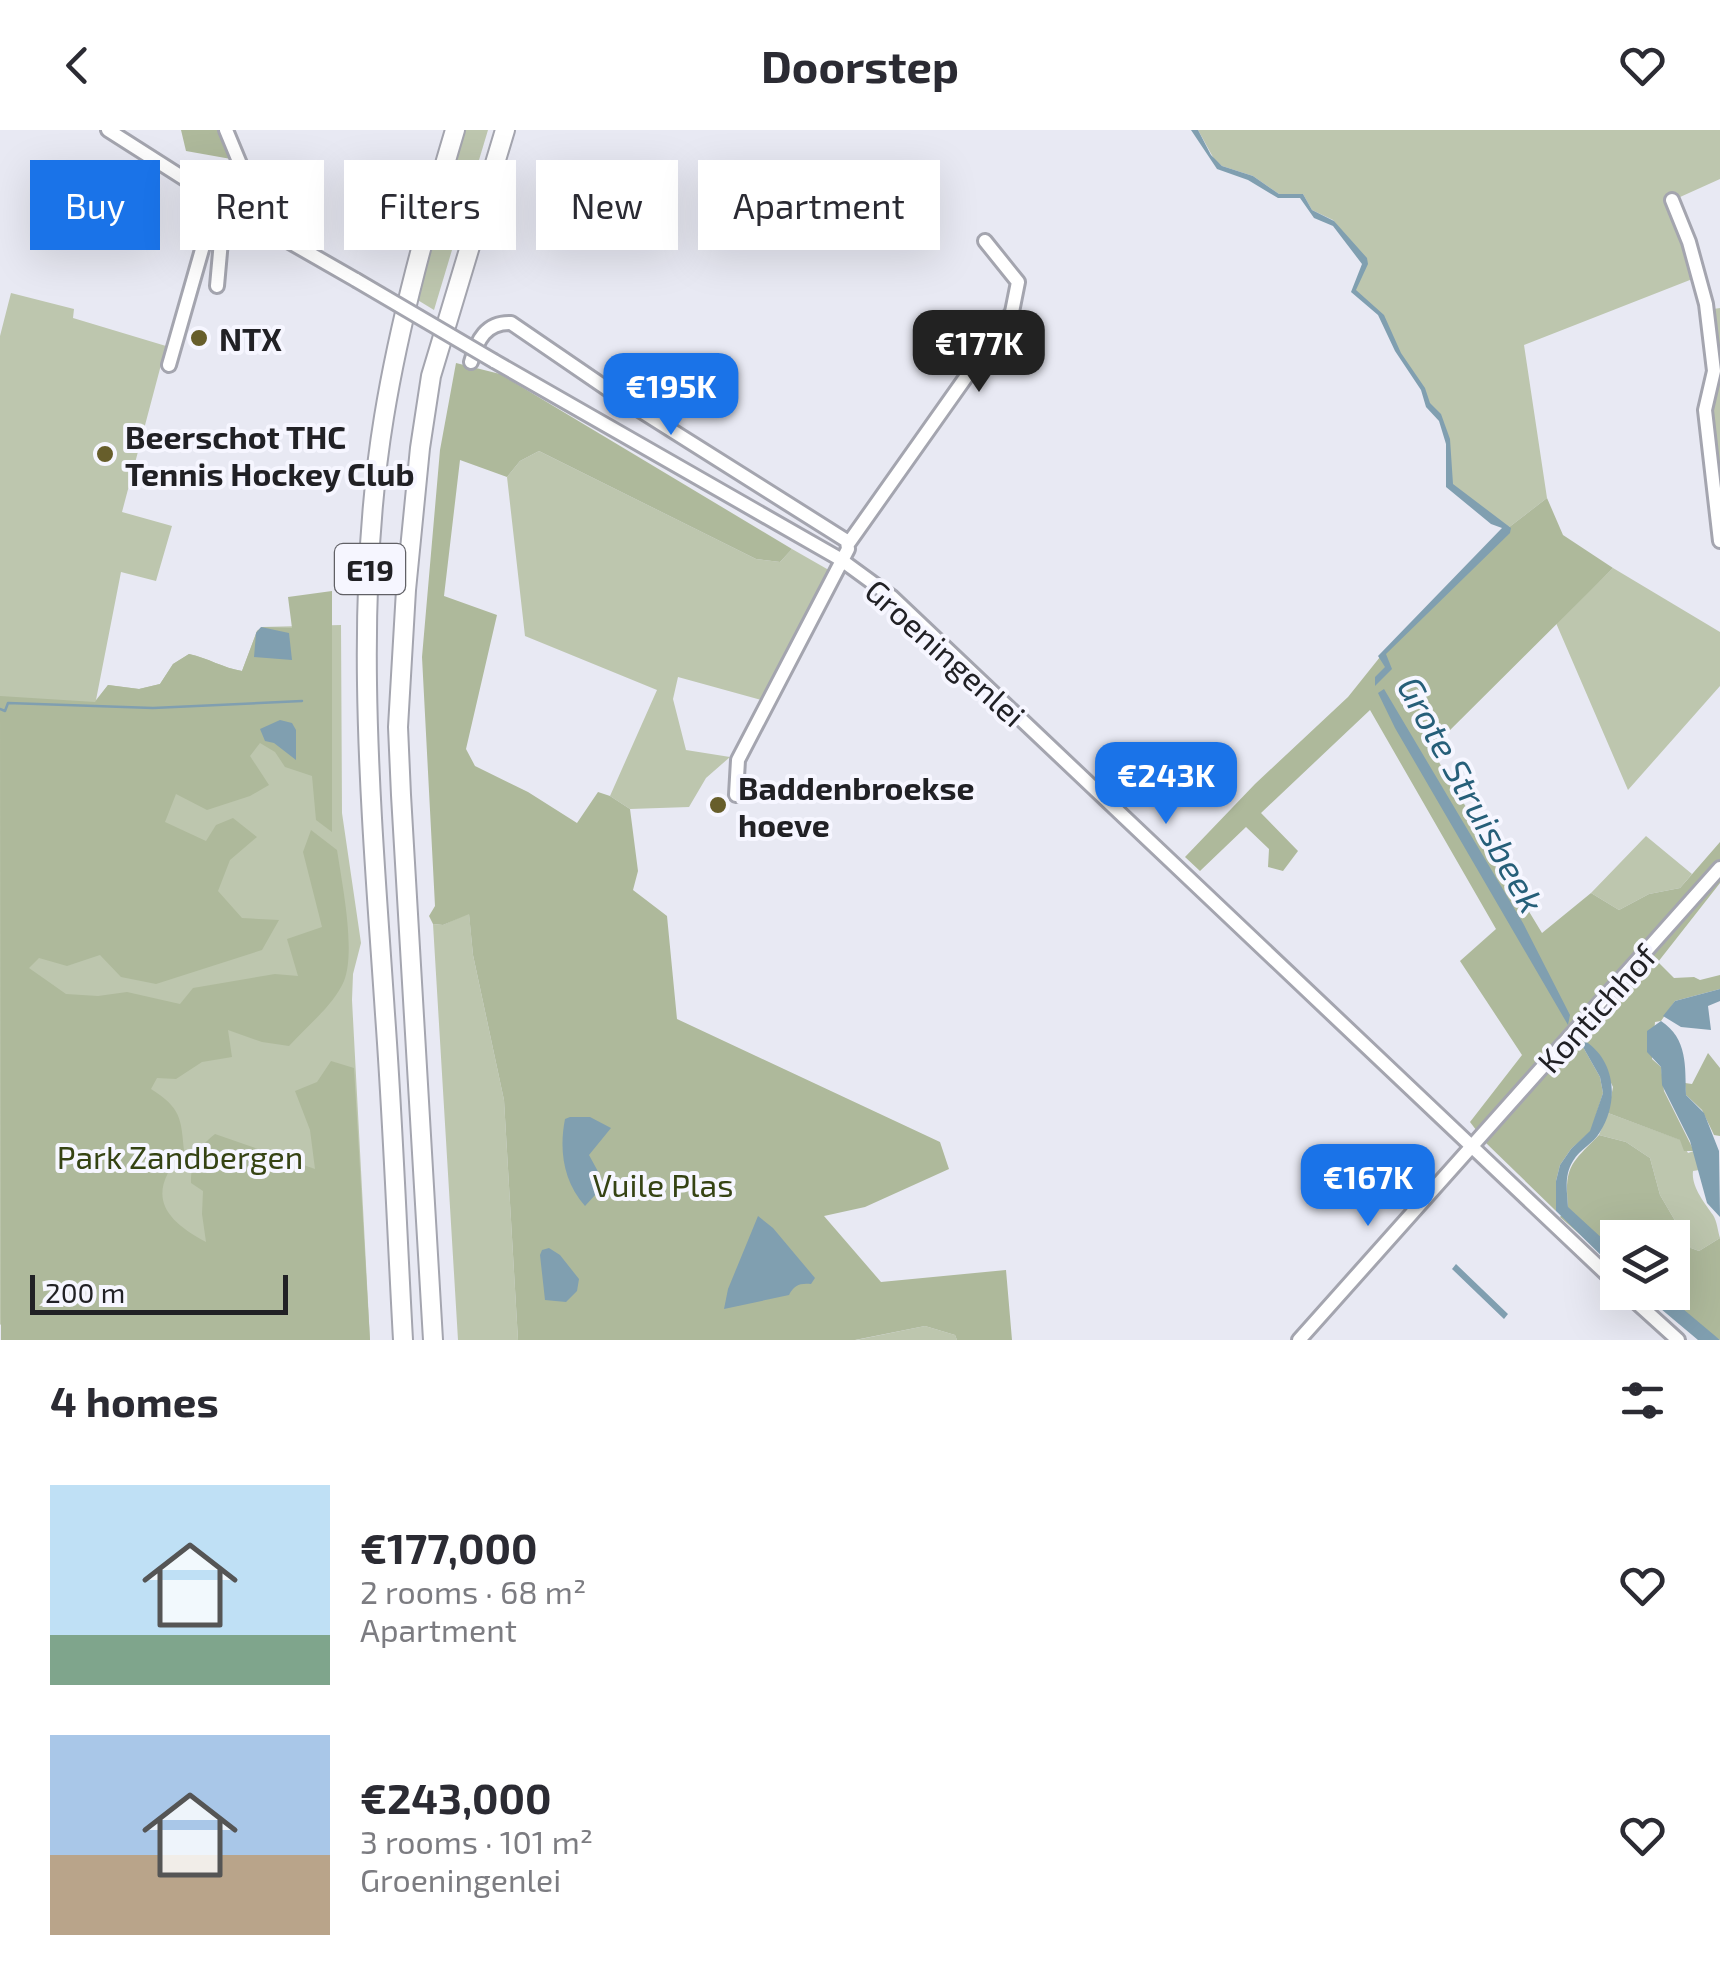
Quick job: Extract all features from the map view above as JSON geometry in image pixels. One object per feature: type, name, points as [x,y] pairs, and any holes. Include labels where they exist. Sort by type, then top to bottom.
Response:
[{"type":"highway","name":"E19","points":[[403,1340],[368,697],[371,563],[387,400],[411,287],[455,130]]},
{"type":"highway","name":"E19","points":[[433,1340],[401,795],[398,727],[402,656],[420,448],[431,376],[505,130]]},
{"type":"street","name":"Groeningenlei","points":[[108,130],[180,176]]},
{"type":"street","points":[[226,130],[239,160]]},
{"type":"street","points":[[1672,200],[1689,242],[1706,304],[1714,371],[1705,410],[1720,540]]},
{"type":"street","points":[[736,795],[738,760],[848,544],[1012,312],[1018,282],[985,241]]},
{"type":"street","points":[[169,365],[202,250]]},
{"type":"street","points":[[217,286],[220,250]]},
{"type":"street","name":"Groeningenlei","points":[[304,250],[840,559],[892,597],[1600,1269]]},
{"type":"street","points":[[471,362],[481,336],[491,327],[512,324],[848,544]]},
{"type":"street","name":"Kontichhof","points":[[1472,1148],[1720,868]]},
{"type":"street","points":[[1299,1340],[1472,1148]]},
{"type":"street","points":[[1645,1310],[1678,1340]]},
{"type":"green space","points":[[181,130],[219,130],[231,159],[186,151]]},
{"type":"green space","points":[[464,130],[488,130],[479,160],[455,160]]},
{"type":"green space","points":[[1198,130],[1720,130],[1720,179],[1669,202],[1695,278],[1524,345],[1547,498],[1508,528],[1450,485],[1448,443],[1441,422],[1428,406],[1424,389],[1405,363],[1380,314],[1353,292],[1365,262],[1333,220],[1312,210],[1303,194],[1279,194],[1253,176],[1222,166]]},
{"type":"green space","points":[[430,250],[452,250],[434,310],[416,299]]},
{"type":"green space","name":"Park Zandbergen","points":[[11,293],[74,309],[73,318],[166,346],[122,512],[172,526],[156,581],[121,572],[96,700],[108,685],[139,689],[160,684],[173,664],[189,654],[242,671],[262,627],[341,625],[342,813],[361,943],[353,974],[352,1000],[370,1340],[13,1340],[0,1324],[0,336]]},
{"type":"green space","points":[[1720,308],[1720,541],[1705,410],[1714,382],[1707,310]]},
{"type":"green space","name":"Vuile Plas","points":[[456,363],[500,374],[792,549],[780,562],[756,559],[539,451],[520,461],[507,477],[460,460],[444,596],[497,615],[466,749],[475,766],[528,792],[577,823],[598,792],[630,809],[638,871],[633,890],[667,916],[677,1019],[940,1142],[949,1169],[865,1207],[824,1216],[881,1282],[1006,1270],[1012,1340],[957,1340],[955,1335],[925,1326],[855,1340],[518,1340],[504,1100],[473,955],[469,914],[443,925],[433,924],[429,916],[435,906],[422,657],[440,450]]},
{"type":"green space","points":[[539,451],[756,559],[780,562],[792,549],[834,573],[769,702],[678,677],[673,699],[686,750],[730,757],[706,778],[689,807],[630,809],[610,796],[657,690],[525,636],[507,477],[520,461]]},
{"type":"green space","points":[[1547,498],[1563,535],[1613,568],[1431,749],[1542,933],[1591,893],[1619,910],[1649,894],[1680,888],[1720,842],[1720,883],[1658,962],[1674,978],[1700,980],[1720,975],[1720,989],[1675,1001],[1661,1021],[1655,1022],[1652,1059],[1661,1067],[1664,1091],[1694,1151],[1684,1151],[1680,1140],[1608,1113],[1613,1087],[1596,1051],[1585,1042],[1583,1047],[1600,1077],[1603,1093],[1591,1131],[1560,1165],[1556,1211],[1486,1143],[1470,1122],[1522,1055],[1460,961],[1496,929],[1370,710],[1261,813],[1298,851],[1283,871],[1268,867],[1269,849],[1246,827],[1200,871],[1185,857],[1255,784],[1348,697],[1388,647],[1508,528]]},
{"type":"green space","points":[[1613,568],[1720,632],[1720,686],[1628,790],[1556,623]]},
{"type":"green space","name":"Park Zandbergen","points":[[332,591],[332,832],[316,820],[312,776],[285,767],[275,752],[260,743],[250,756],[269,785],[250,796],[207,810],[176,794],[165,822],[206,841],[216,825],[233,818],[257,837],[230,860],[218,891],[242,918],[279,920],[262,950],[156,984],[121,977],[100,955],[67,966],[39,958],[29,968],[66,994],[98,996],[127,992],[180,1004],[193,988],[275,974],[298,976],[287,939],[322,927],[303,852],[311,830],[337,850],[349,953],[344,981],[334,999],[289,1046],[228,1030],[232,1057],[202,1062],[176,1079],[157,1078],[151,1089],[174,1108],[183,1140],[184,1151],[165,1180],[164,1203],[178,1224],[206,1242],[203,1191],[191,1183],[194,1161],[204,1144],[215,1134],[315,1169],[310,1130],[295,1091],[317,1082],[331,1061],[354,1068],[370,1340],[1,1340],[0,696],[95,702],[108,685],[139,689],[160,684],[173,664],[189,654],[242,671],[257,631],[262,627],[292,628],[288,597]]},
{"type":"green space","points":[[1646,836],[1692,874],[1680,888],[1649,894],[1619,910],[1591,893]]},
{"type":"green space","points":[[469,913],[473,955],[504,1100],[518,1340],[458,1340],[433,924],[443,925]]},
{"type":"green space","points":[[1708,1053],[1720,1068],[1720,1136],[1714,1135],[1702,1110],[1686,1095],[1685,1083],[1692,1084]]},
{"type":"green space","points":[[1608,1113],[1681,1140],[1688,1153],[1694,1151],[1699,1170],[1693,1171],[1694,1183],[1714,1217],[1720,1238],[1699,1251],[1691,1248],[1690,1220],[1675,1220],[1660,1195],[1650,1158],[1626,1142],[1599,1135]]},
{"type":"green space","points":[[1599,1135],[1626,1142],[1650,1158],[1660,1195],[1675,1220],[1600,1220],[1600,1252],[1560,1217],[1568,1207],[1569,1173]]},
{"type":"green space","points":[[1720,1238],[1720,1340],[1673,1310],[1690,1310],[1690,1246],[1699,1251]]},
{"type":"green space","points":[[925,1326],[955,1335],[957,1340],[856,1340]]},
{"type":"water","points":[[1191,130],[1198,130],[1211,155],[1222,166],[1253,176],[1279,194],[1303,194],[1312,210],[1334,221],[1367,258],[1356,290],[1384,315],[1401,353],[1425,388],[1430,403],[1441,414],[1450,439],[1453,484],[1511,528],[1386,654],[1392,669],[1375,686],[1375,677],[1385,667],[1378,656],[1502,528],[1491,524],[1446,487],[1446,444],[1439,421],[1426,407],[1421,390],[1395,351],[1378,315],[1351,292],[1362,264],[1333,226],[1314,218],[1300,198],[1278,198],[1248,180],[1217,169]]},
{"type":"water","points":[[261,627],[289,633],[292,660],[254,657],[256,633]]},
{"type":"water","points":[[1384,689],[1523,923],[1570,1015],[1568,1025],[1395,728],[1378,693]]},
{"type":"water","points":[[280,720],[292,723],[296,730],[296,760],[265,741],[260,729]]},
{"type":"water","points":[[1720,989],[1720,1001],[1708,1006],[1711,1030],[1681,1027],[1663,1016],[1675,1001]]},
{"type":"water","points":[[1661,1021],[1681,1045],[1686,1095],[1704,1113],[1719,1151],[1720,1217],[1707,1203],[1690,1141],[1662,1085],[1661,1067],[1647,1052],[1647,1031]]},
{"type":"water","points":[[1585,1041],[1603,1059],[1612,1095],[1600,1132],[1570,1166],[1568,1207],[1600,1236],[1600,1254],[1556,1211],[1560,1165],[1590,1131],[1603,1093],[1600,1077],[1583,1047]]},
{"type":"water","points":[[590,1117],[611,1128],[589,1155],[601,1177],[597,1193],[585,1206],[564,1165],[563,1131],[565,1119]]},
{"type":"water","points":[[758,1216],[815,1278],[811,1284],[795,1287],[789,1295],[724,1309],[728,1289]]},
{"type":"water","points":[[549,1248],[560,1255],[579,1279],[577,1291],[566,1302],[545,1300],[540,1255]]},
{"type":"water","points":[[1456,1264],[1508,1314],[1504,1319],[1452,1269]]},
{"type":"water","points":[[1662,1310],[1684,1310],[1720,1340],[1698,1340]]},
{"type":"waterway","points":[[0,709],[5,711],[8,703],[153,708],[302,701]]},
{"type":"place","name":"NTX","points":[[199,338]]},
{"type":"place","name":"Beerschot THC Tennis Hockey Club","points":[[105,454]]},
{"type":"place","name":"Baddenbroekse hoeve","points":[[718,805]]},
{"type":"water label","name":"Grote Struisbeek","points":[[1472,794]]}]
